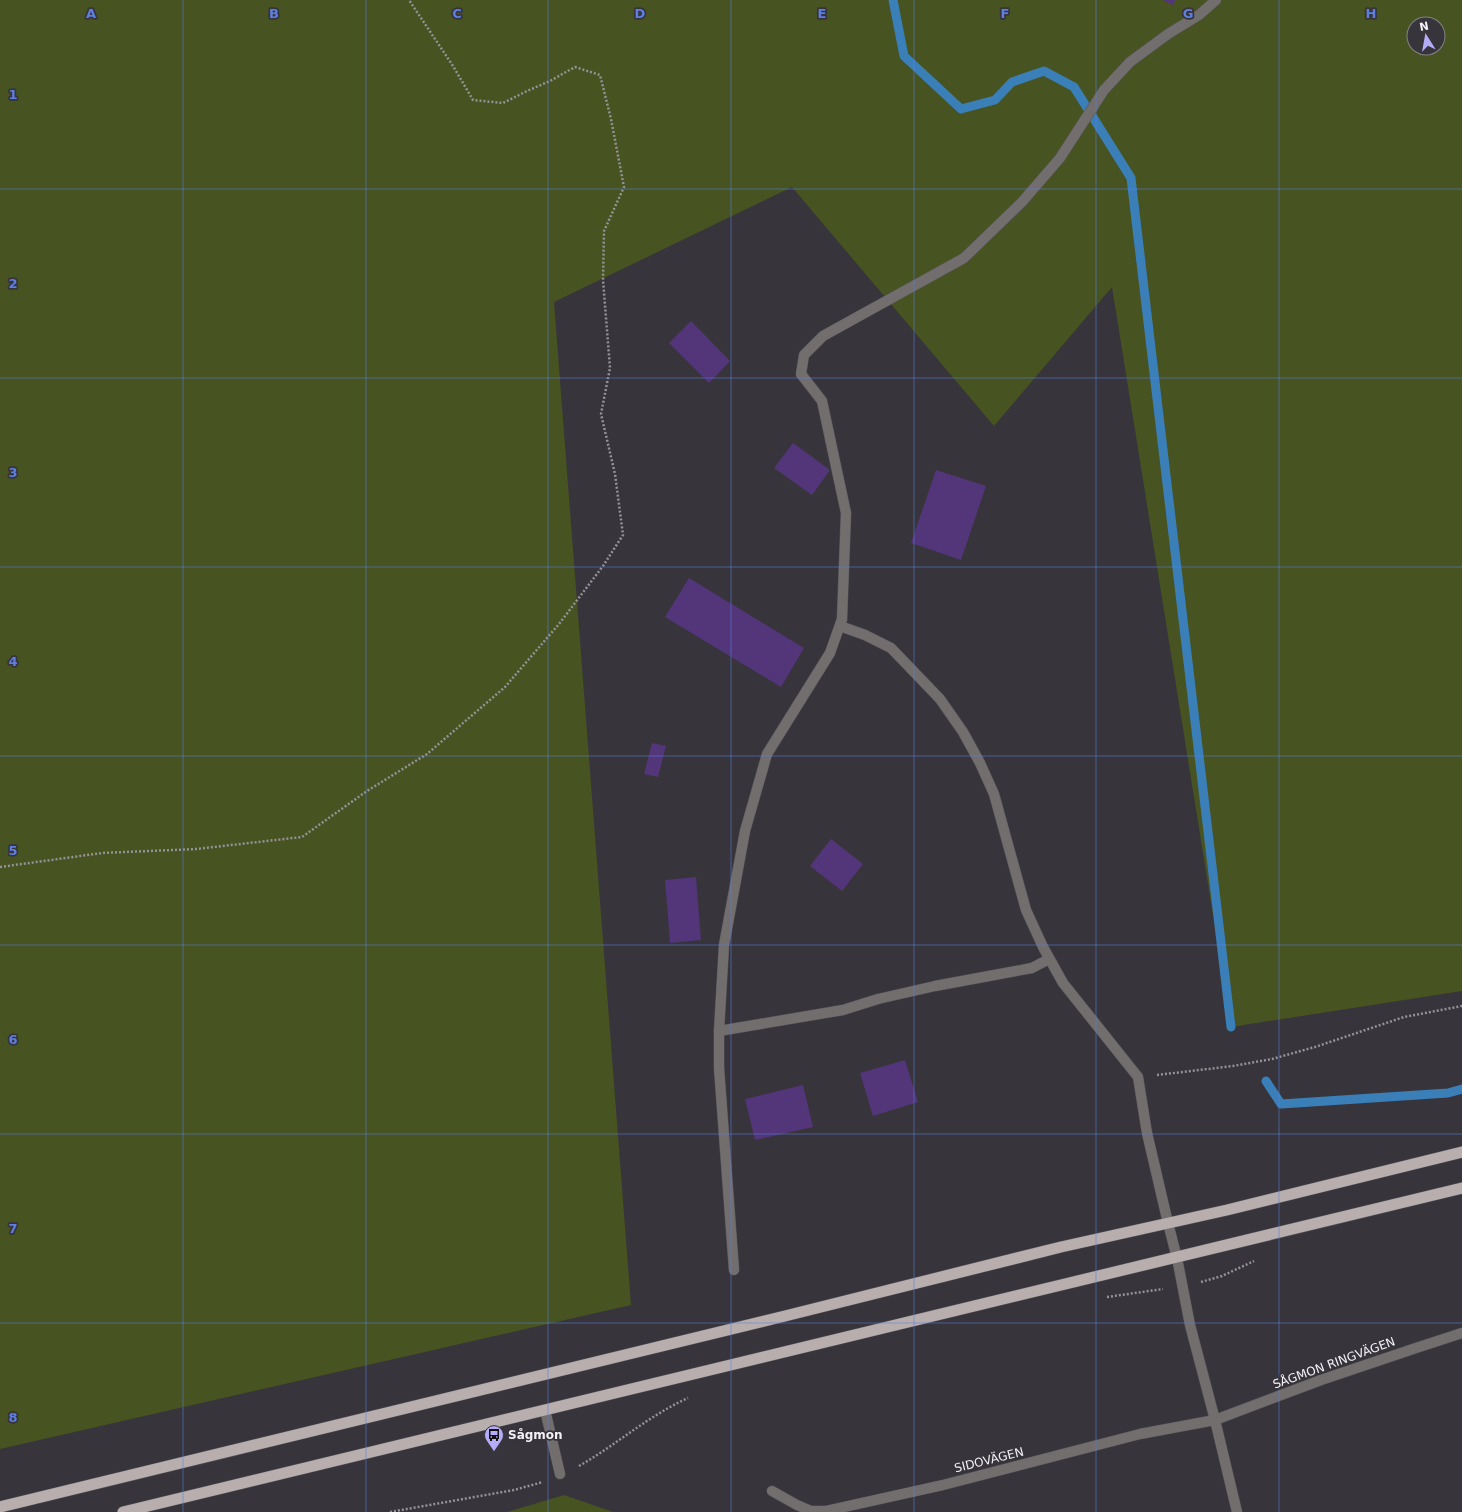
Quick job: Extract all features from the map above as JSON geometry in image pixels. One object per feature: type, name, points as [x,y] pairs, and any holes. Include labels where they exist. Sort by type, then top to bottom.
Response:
[{"type":"highway","points":[[0,1507],[782,1317],[1061,1247],[1168,1223],[1462,1152]]},
{"type":"highway","points":[[123,1512],[1462,1188]]},
{"type":"street","points":[[734,1270],[719,1068],[719,1031],[726,938],[745,831],[767,754],[830,652],[841,623],[846,513],[822,401],[801,374],[804,355],[823,336],[964,258],[1022,202],[1060,158],[1104,90],[1130,62],[1168,34],[1199,15],[1216,0]]},
{"type":"street","points":[[841,623],[891,648],[940,699],[963,732],[980,762],[994,794],[1026,910],[1049,959],[1063,983],[1138,1077],[1146,1132],[1177,1258],[1190,1325],[1215,1420],[1236,1512]]},
{"type":"street","points":[[719,1031],[843,1010],[885,997],[1032,968],[1049,959]]},
{"type":"street","name":"SÅGMON RINGVÄGEN","points":[[1215,1420],[1322,1380],[1462,1333]]},
{"type":"street","points":[[545,1410],[560,1474]]},
{"type":"street","name":"SIDOVÄGEN","points":[[772,1491],[811,1511],[826,1512],[943,1485],[1140,1434],[1215,1420]]},
{"type":"path","points":[[0,867],[102,853],[196,849],[302,837],[367,791],[427,754],[505,687],[563,618],[603,566],[623,535],[615,474],[601,414],[610,368],[603,280],[604,231],[624,187],[611,119],[600,75],[575,67],[550,81],[502,103],[473,100],[410,0]]},
{"type":"path","points":[[1138,1077],[1233,1066],[1272,1059],[1315,1047],[1404,1017],[1462,1006]]},
{"type":"path","points":[[1101,1298],[1200,1282],[1222,1276],[1258,1260]]},
{"type":"path","points":[[390,1512],[514,1490],[543,1482],[601,1453],[659,1413],[692,1396]]},
{"type":"green space","points":[[0,0],[1462,0],[1462,991],[1231,1027],[1112,287],[994,426],[792,187],[554,302],[631,1305],[0,1449]]},
{"type":"green space","points":[[564,1495],[613,1512],[507,1512]]},
{"type":"building","points":[[1163,0],[1175,0],[1173,5]]},
{"type":"building","points":[[691,321],[730,361],[709,383],[669,343]]},
{"type":"building","points":[[793,443],[830,470],[812,495],[774,468]]},
{"type":"building","points":[[936,470],[986,486],[961,560],[911,543]]},
{"type":"building","points":[[689,578],[804,648],[781,687],[665,617]]},
{"type":"building","points":[[652,743],[666,746],[658,777],[644,774]]},
{"type":"building","points":[[831,839],[863,864],[842,891],[810,866]]},
{"type":"building","points":[[696,877],[701,940],[670,943],[665,880]]},
{"type":"building","points":[[905,1060],[918,1102],[873,1116],[860,1073]]},
{"type":"building","points":[[803,1085],[813,1127],[755,1140],[745,1099]]},
{"type":"waterway","points":[[893,0],[904,56],[961,109],[995,100],[1012,82],[1044,71],[1074,87],[1131,178],[1231,1027]]},
{"type":"waterway","points":[[1266,1081],[1281,1104],[1448,1093],[1462,1089]]},
{"type":"place","name":"Sågmon","points":[[494,1452]]}]
